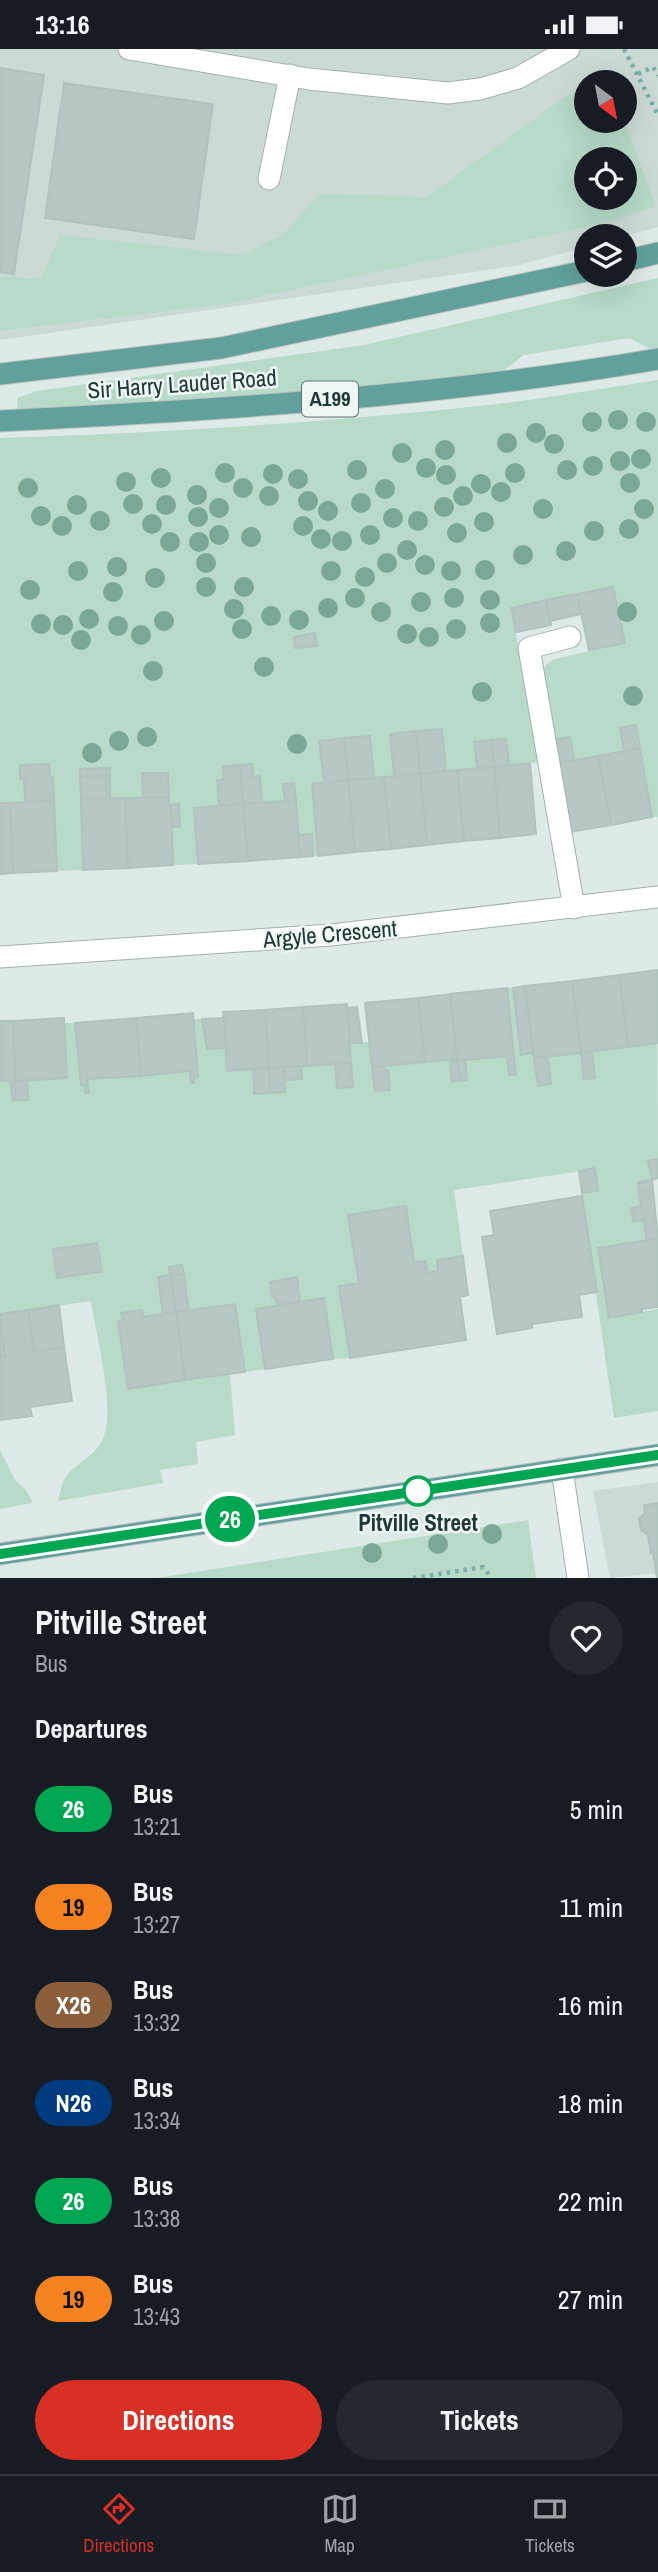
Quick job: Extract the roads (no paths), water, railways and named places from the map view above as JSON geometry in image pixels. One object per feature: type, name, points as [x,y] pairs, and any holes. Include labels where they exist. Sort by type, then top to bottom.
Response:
[{"type":"main road","points":[[637,258],[658,253]]},
{"type":"main road","name":"Sir Harry Lauder Road","points":[[0,374],[221,348],[574,274]]},
{"type":"main road","name":"Sir Harry Lauder Road","points":[[0,421],[248,407],[430,390],[658,359]]},
{"type":"main road","points":[[0,1554],[658,1455]]},
{"type":"street","points":[[139,50],[290,75],[448,93],[480,89],[518,78],[569,49]]},
{"type":"street","points":[[269,179],[290,75]]},
{"type":"street","points":[[570,637],[529,649],[574,908]]},
{"type":"street","name":"Argyle Crescent","points":[[0,957],[331,935],[658,897]]},
{"type":"street","points":[[562,1469],[578,1578]]},
{"type":"place","name":"Pitville Street","points":[[418,1491]]}]
